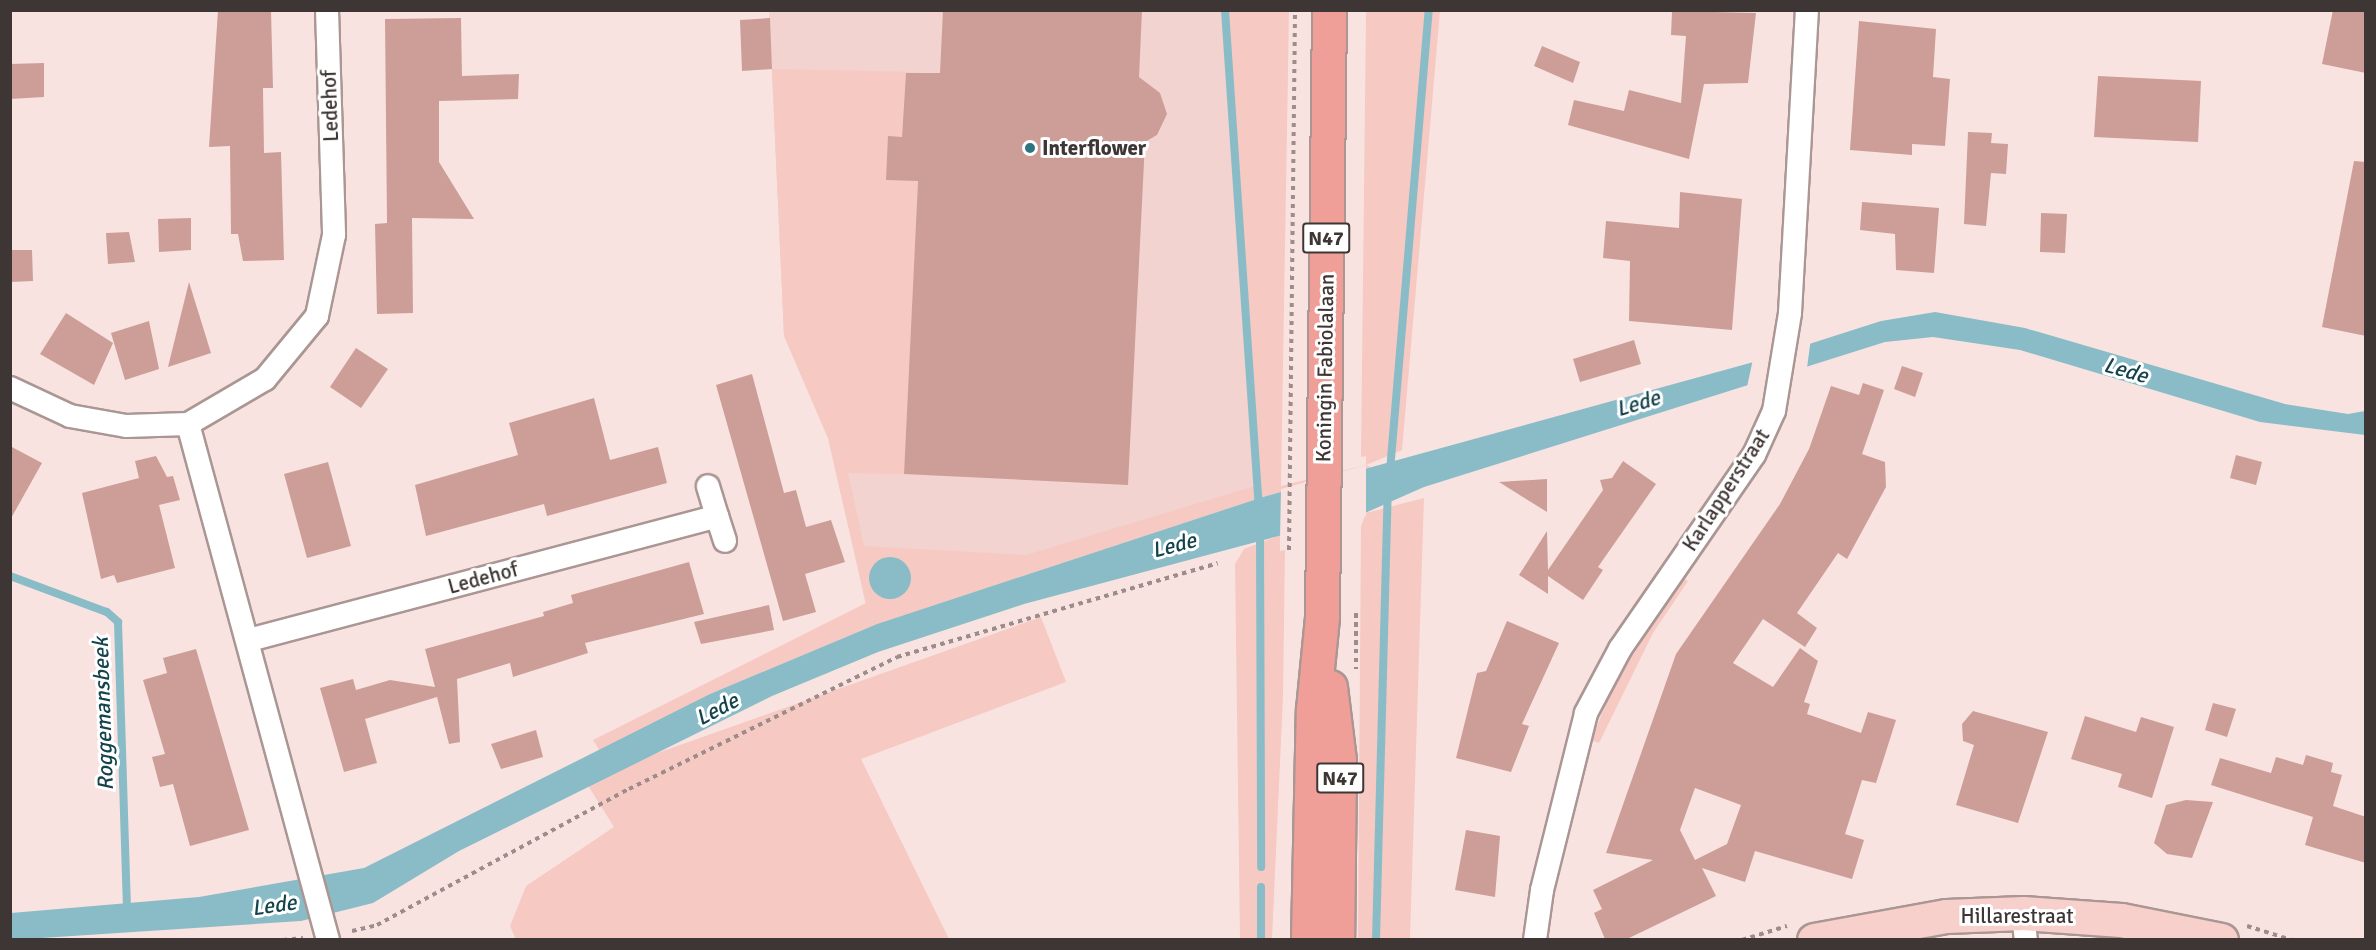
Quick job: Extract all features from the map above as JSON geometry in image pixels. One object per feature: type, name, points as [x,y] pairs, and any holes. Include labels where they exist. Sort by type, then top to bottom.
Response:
[{"type":"main road","name":"Koningin Fabiolalaan","points":[[1308,939],[1313,709],[1322,617],[1329,10]]},
{"type":"main road","name":"Koningin Fabiolalaan","points":[[1322,617],[1339,760],[1337,939]]},
{"type":"street","name":"Ledehof","points":[[10,388],[70,416],[126,426],[188,424],[265,379],[317,316],[334,235],[327,10]]},
{"type":"street","name":"Karlapperstraat","points":[[1535,939],[1542,890],[1586,713],[1620,649],[1754,456],[1781,382],[1788,341],[1807,10]]},
{"type":"street","points":[[188,424],[249,640],[326,933]]},
{"type":"street","points":[[708,486],[724,541]]},
{"type":"street","name":"Ledehof","points":[[249,640],[717,516]]},
{"type":"street","name":"Hillarestraat","points":[[1814,939],[1946,916],[2025,926],[2121,920],[2221,939]]},
{"type":"path","points":[[1289,548],[1295,10]]},
{"type":"path","points":[[283,939],[377,925],[629,789],[897,657],[1218,563]]},
{"type":"shaded area","points":[[769,11],[1222,11],[1256,487],[992,585],[867,610],[828,438],[784,336]]},
{"type":"shaded area","points":[[1222,11],[1289,11],[1281,486],[1366,465],[1371,467],[1263,497],[877,624],[710,694],[601,753],[593,740],[866,603],[828,438],[784,336],[772,69],[919,72],[906,73],[902,130],[920,132],[904,474],[848,473],[864,546],[1026,555],[1255,486]]},
{"type":"shaded area","points":[[1366,11],[1440,11],[1402,450],[1366,465],[1366,456],[1361,457]]},
{"type":"shaded area","points":[[1424,498],[1410,939],[1358,940],[1361,526],[1366,513]]},
{"type":"shaded area","points":[[1280,535],[1280,551],[1285,550],[1283,697],[1272,939],[1240,939],[1235,564],[1244,549]]},
{"type":"shaded area","points":[[1684,579],[1688,581],[1653,633],[1599,743],[1591,740],[1616,680]]},
{"type":"shaded area","points":[[1041,617],[1066,682],[861,759],[949,939],[516,940],[510,926],[526,886],[614,827],[584,779]]},
{"type":"water","name":"Lede","points":[[1935,312],[2025,328],[2285,404],[2348,414],[2365,411],[2365,435],[2260,422],[2020,350],[1933,337],[1885,342],[1424,487],[1365,513],[1024,604],[878,652],[772,696],[459,851],[373,903],[301,921],[11,940],[11,913],[199,897],[364,868],[710,694],[877,624],[1263,497],[1750,363],[1881,321]]},
{"type":"water","points":[[890,557],[905,563],[911,578],[905,593],[890,599],[875,593],[869,578],[875,563]]},
{"type":"pier","points":[[1811,338],[1807,368],[1747,387],[1753,359]]},
{"type":"pier","points":[[1366,465],[1366,516],[1280,538],[1281,489]]},
{"type":"building","points":[[218,10],[271,10],[273,88],[263,88],[264,153],[281,152],[284,260],[243,261],[238,234],[231,234],[230,146],[209,147]]},
{"type":"building","points":[[943,10],[1142,10],[1139,77],[1160,93],[1167,114],[1157,135],[1145,142],[1128,485],[904,474],[918,181],[886,180],[888,136],[902,137],[906,73],[940,73]]},
{"type":"building","points":[[2333,10],[2366,10],[2366,73],[2322,64]]},
{"type":"building","points":[[1672,11],[1756,13],[1748,83],[1704,84],[1689,159],[1568,125],[1574,100],[1624,111],[1629,90],[1681,103],[1686,36],[1671,35]]},
{"type":"building","points":[[461,18],[462,76],[519,74],[518,99],[439,101],[439,162],[474,219],[412,218],[413,313],[377,314],[375,224],[387,223],[385,19]]},
{"type":"building","points":[[770,18],[772,69],[742,71],[740,20]]},
{"type":"building","points":[[1859,21],[1936,29],[1933,77],[1950,79],[1945,146],[1912,144],[1912,155],[1850,150]]},
{"type":"building","points":[[1542,46],[1580,62],[1573,83],[1534,66]]},
{"type":"building","points":[[44,63],[44,97],[10,99],[10,64]]},
{"type":"building","points":[[2098,76],[2201,81],[2198,142],[2094,137]]},
{"type":"building","points":[[1968,132],[1992,133],[1991,143],[2008,144],[2006,174],[1991,173],[1986,226],[1964,224]]},
{"type":"building","points":[[2354,161],[2366,162],[2366,336],[2322,327]]},
{"type":"building","points":[[1680,192],[1742,199],[1732,330],[1629,321],[1630,261],[1603,258],[1606,221],[1679,228]]},
{"type":"building","points":[[1862,202],[1939,208],[1934,273],[1896,270],[1895,234],[1860,230]]},
{"type":"building","points":[[2041,213],[2067,214],[2065,253],[2040,252]]},
{"type":"building","points":[[191,218],[191,250],[159,252],[158,219]]},
{"type":"building","points":[[129,232],[135,262],[108,264],[106,233]]},
{"type":"building","points":[[10,250],[32,250],[33,281],[10,282]]},
{"type":"building","points":[[189,282],[211,353],[168,367]]},
{"type":"building","points":[[66,313],[113,343],[94,385],[40,354]]},
{"type":"building","points":[[149,321],[159,369],[125,380],[111,333]]},
{"type":"building","points":[[1634,340],[1641,364],[1580,382],[1573,359]]},
{"type":"building","points":[[356,348],[388,369],[361,408],[330,387]]},
{"type":"building","points":[[1902,366],[1923,373],[1915,397],[1894,389]]},
{"type":"building","points":[[752,374],[784,493],[796,490],[806,527],[831,520],[845,562],[805,574],[816,612],[783,621],[716,385]]},
{"type":"building","points":[[1863,383],[1884,390],[1862,454],[1885,462],[1886,487],[1847,559],[1838,553],[1797,613],[1817,628],[1805,647],[1763,619],[1733,663],[1773,687],[1800,648],[1818,661],[1804,702],[1810,704],[1807,714],[1861,733],[1868,712],[1896,720],[1876,783],[1862,780],[1845,834],[1864,840],[1852,879],[1755,851],[1745,882],[1702,868],[1716,896],[1627,939],[1605,939],[1594,913],[1602,909],[1593,890],[1653,860],[1606,853],[1676,654],[1780,504],[1809,449],[1831,386],[1859,395]],"holes":[[[1695,788],[1741,805],[1727,844],[1695,860],[1680,830]]]},
{"type":"building","points":[[594,398],[610,460],[658,447],[667,483],[547,516],[544,504],[426,536],[415,485],[518,455],[509,423]]},
{"type":"building","points":[[10,446],[42,463],[10,520]]},
{"type":"building","points":[[2236,455],[2262,462],[2256,485],[2230,478]]},
{"type":"building","points":[[156,456],[167,477],[173,476],[180,500],[159,505],[175,568],[117,583],[114,575],[101,579],[82,493],[139,478],[135,461]]},
{"type":"building","points":[[1623,461],[1656,484],[1598,567],[1603,570],[1583,600],[1548,576],[1548,594],[1519,575],[1547,531],[1548,570],[1603,490],[1600,480],[1612,478]]},
{"type":"building","points":[[328,462],[351,546],[307,558],[284,474]]},
{"type":"building","points":[[1547,479],[1547,512],[1499,482]]},
{"type":"building","points":[[689,562],[704,614],[585,643],[588,653],[513,677],[510,663],[457,679],[460,742],[449,744],[437,697],[365,719],[377,763],[344,772],[320,688],[353,679],[356,690],[390,680],[435,687],[425,649],[544,616],[543,612],[573,603],[571,595]]},
{"type":"building","points":[[769,605],[774,630],[701,644],[694,622]]},
{"type":"building","points":[[1507,621],[1559,643],[1522,724],[1529,726],[1511,772],[1456,758],[1477,673],[1486,671]]},
{"type":"building","points":[[196,649],[249,830],[190,846],[173,784],[160,787],[152,757],[165,754],[143,680],[167,673],[163,658]]},
{"type":"building","points":[[2213,703],[2236,709],[2227,737],[2205,730]]},
{"type":"building","points":[[1973,711],[2048,732],[2018,823],[1956,805],[1974,745],[1963,741],[1962,724]]},
{"type":"building","points":[[2085,716],[2136,732],[2141,717],[2174,727],[2152,798],[2118,787],[2122,774],[2071,759]]},
{"type":"building","points":[[536,730],[543,757],[501,769],[491,744]]},
{"type":"building","points":[[2306,755],[2333,763],[2331,772],[2342,775],[2333,806],[2366,817],[2366,863],[2305,845],[2313,817],[2211,785],[2220,758],[2271,773],[2276,757],[2303,765]]},
{"type":"building","points":[[2186,800],[2213,802],[2192,858],[2167,854],[2154,843],[2166,805]]},
{"type":"building","points":[[1466,830],[1500,836],[1495,897],[1455,890]]},
{"type":"waterway","points":[[1225,10],[1259,510]]},
{"type":"waterway","points":[[1390,471],[1429,10]]},
{"type":"waterway","points":[[1376,940],[1388,493]]},
{"type":"waterway","points":[[1260,532],[1261,867]]},
{"type":"waterway","name":"Roggemansbeek","points":[[10,576],[107,612],[118,622],[127,914]]},
{"type":"waterway","points":[[1261,887],[1261,940]]},
{"type":"place","name":"Interflower","points":[[1030,148]]}]
